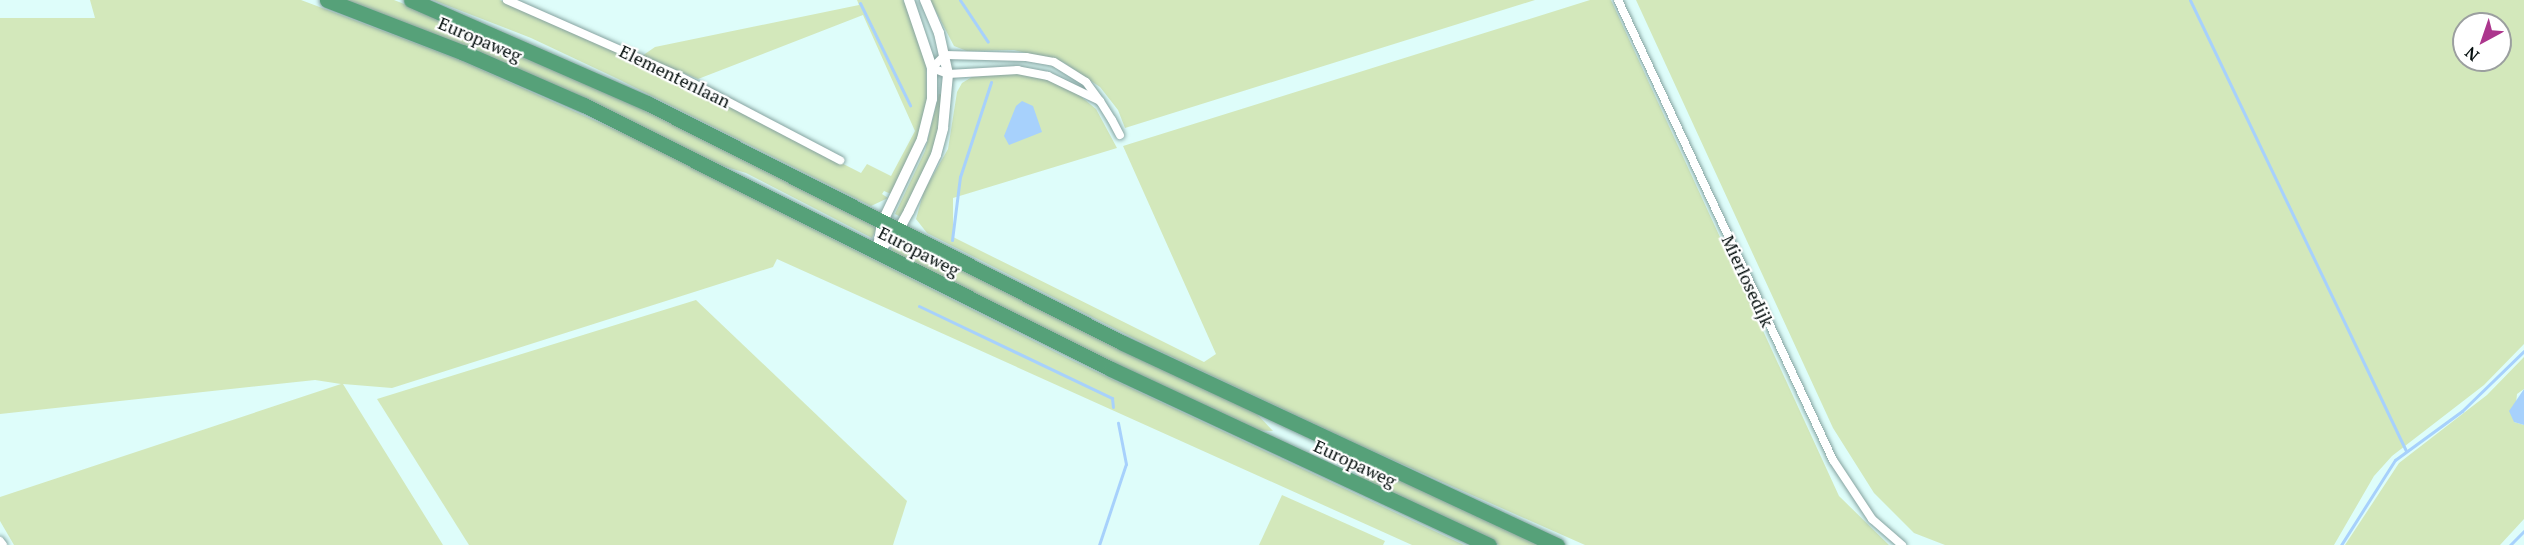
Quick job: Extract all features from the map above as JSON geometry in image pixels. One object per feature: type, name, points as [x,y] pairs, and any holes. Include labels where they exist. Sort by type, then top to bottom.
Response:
[{"type":"highway","name":"Europaweg","points":[[327,0],[462,52],[584,105],[1203,413],[1489,545]]},
{"type":"highway","name":"Europaweg","points":[[411,0],[647,103],[1184,373],[1557,545]]},
{"type":"street","name":"Elementenlaan","points":[[507,0],[679,76],[840,160]]},
{"type":"street","points":[[877,252],[882,223],[922,140],[932,99],[932,68],[909,0]]},
{"type":"street","points":[[877,252],[898,231],[936,155],[947,108],[948,74],[945,55],[925,0]]},
{"type":"street","name":"Mierlosedijk","points":[[1618,0],[1833,460],[1872,519],[1902,545]]},
{"type":"street","points":[[932,68],[945,55],[1026,57],[1054,62],[1086,82],[1120,135]]},
{"type":"street","points":[[932,68],[948,74],[1018,70],[1048,76],[1100,101]]},
{"type":"street","points":[[0,541],[3,545]]},
{"type":"green space","points":[[90,0],[301,0],[460,60],[638,140],[1067,358],[1464,545],[1412,545],[777,259],[773,267],[392,388],[343,384],[443,545],[14,545],[0,521],[0,497],[341,384],[315,380],[0,414],[0,18],[95,18]]},
{"type":"green space","points":[[342,0],[394,0],[452,23],[576,76],[877,227],[872,238],[746,173],[723,166],[601,108]]},
{"type":"green space","points":[[433,0],[500,0],[669,75],[861,173],[867,164],[891,176],[915,131],[863,15],[698,79],[642,56],[655,47],[859,5],[857,0],[903,0],[916,26],[926,60],[927,100],[920,135],[891,194],[884,191],[882,194],[888,198],[871,206],[531,38]]},
{"type":"green space","points":[[930,0],[1535,0],[1125,128],[1118,110],[1100,87],[1063,62],[1014,50],[967,51],[954,46]]},
{"type":"green space","points":[[1590,0],[1611,0],[1839,496],[1889,545],[1585,545],[1359,445],[1151,347],[927,233],[916,219],[924,191],[948,149],[957,92],[962,83],[972,77],[1012,73],[1046,78],[1073,90],[1096,109],[1117,148],[953,198],[953,237],[1204,362],[1216,354],[1123,146]]},
{"type":"green space","points":[[1636,0],[2524,0],[2524,344],[2484,385],[2392,456],[2374,476],[2334,545],[1945,545],[1914,533],[1874,493],[1833,428]]},
{"type":"green space","points":[[939,94],[943,95],[939,130],[929,160],[901,217],[895,214],[925,151]]},
{"type":"green space","points":[[897,236],[1256,413],[1273,431],[1251,430],[908,262],[890,249]]},
{"type":"green space","points":[[696,300],[907,501],[893,545],[469,545],[377,399]]},
{"type":"green space","points":[[2524,357],[2524,389],[2517,394],[2514,422],[2524,425],[2524,519],[2500,545],[2345,545],[2399,463],[2487,395]]},
{"type":"green space","points":[[1353,468],[1373,468],[1544,545],[1499,545],[1365,484]]},
{"type":"green space","points":[[1282,495],[1385,541],[1383,545],[1259,545]]},
{"type":"water","points":[[1022,101],[1033,106],[1042,132],[1009,145],[1004,136],[1016,106]]},
{"type":"water","points":[[2524,389],[2524,425],[2514,422],[2509,411]]},
{"type":"waterway","points":[[960,0],[988,42]]},
{"type":"waterway","points":[[2190,0],[2406,450]]},
{"type":"waterway","points":[[860,3],[910,105]]},
{"type":"waterway","points":[[952,240],[960,177],[991,82]]},
{"type":"waterway","points":[[919,306],[1112,398],[1113,407]]},
{"type":"waterway","points":[[2341,545],[2395,460],[2462,411],[2524,351]]},
{"type":"waterway","points":[[1099,545],[1126,464],[1118,423]]},
{"type":"waterway","points":[[2510,545],[2524,531]]}]
